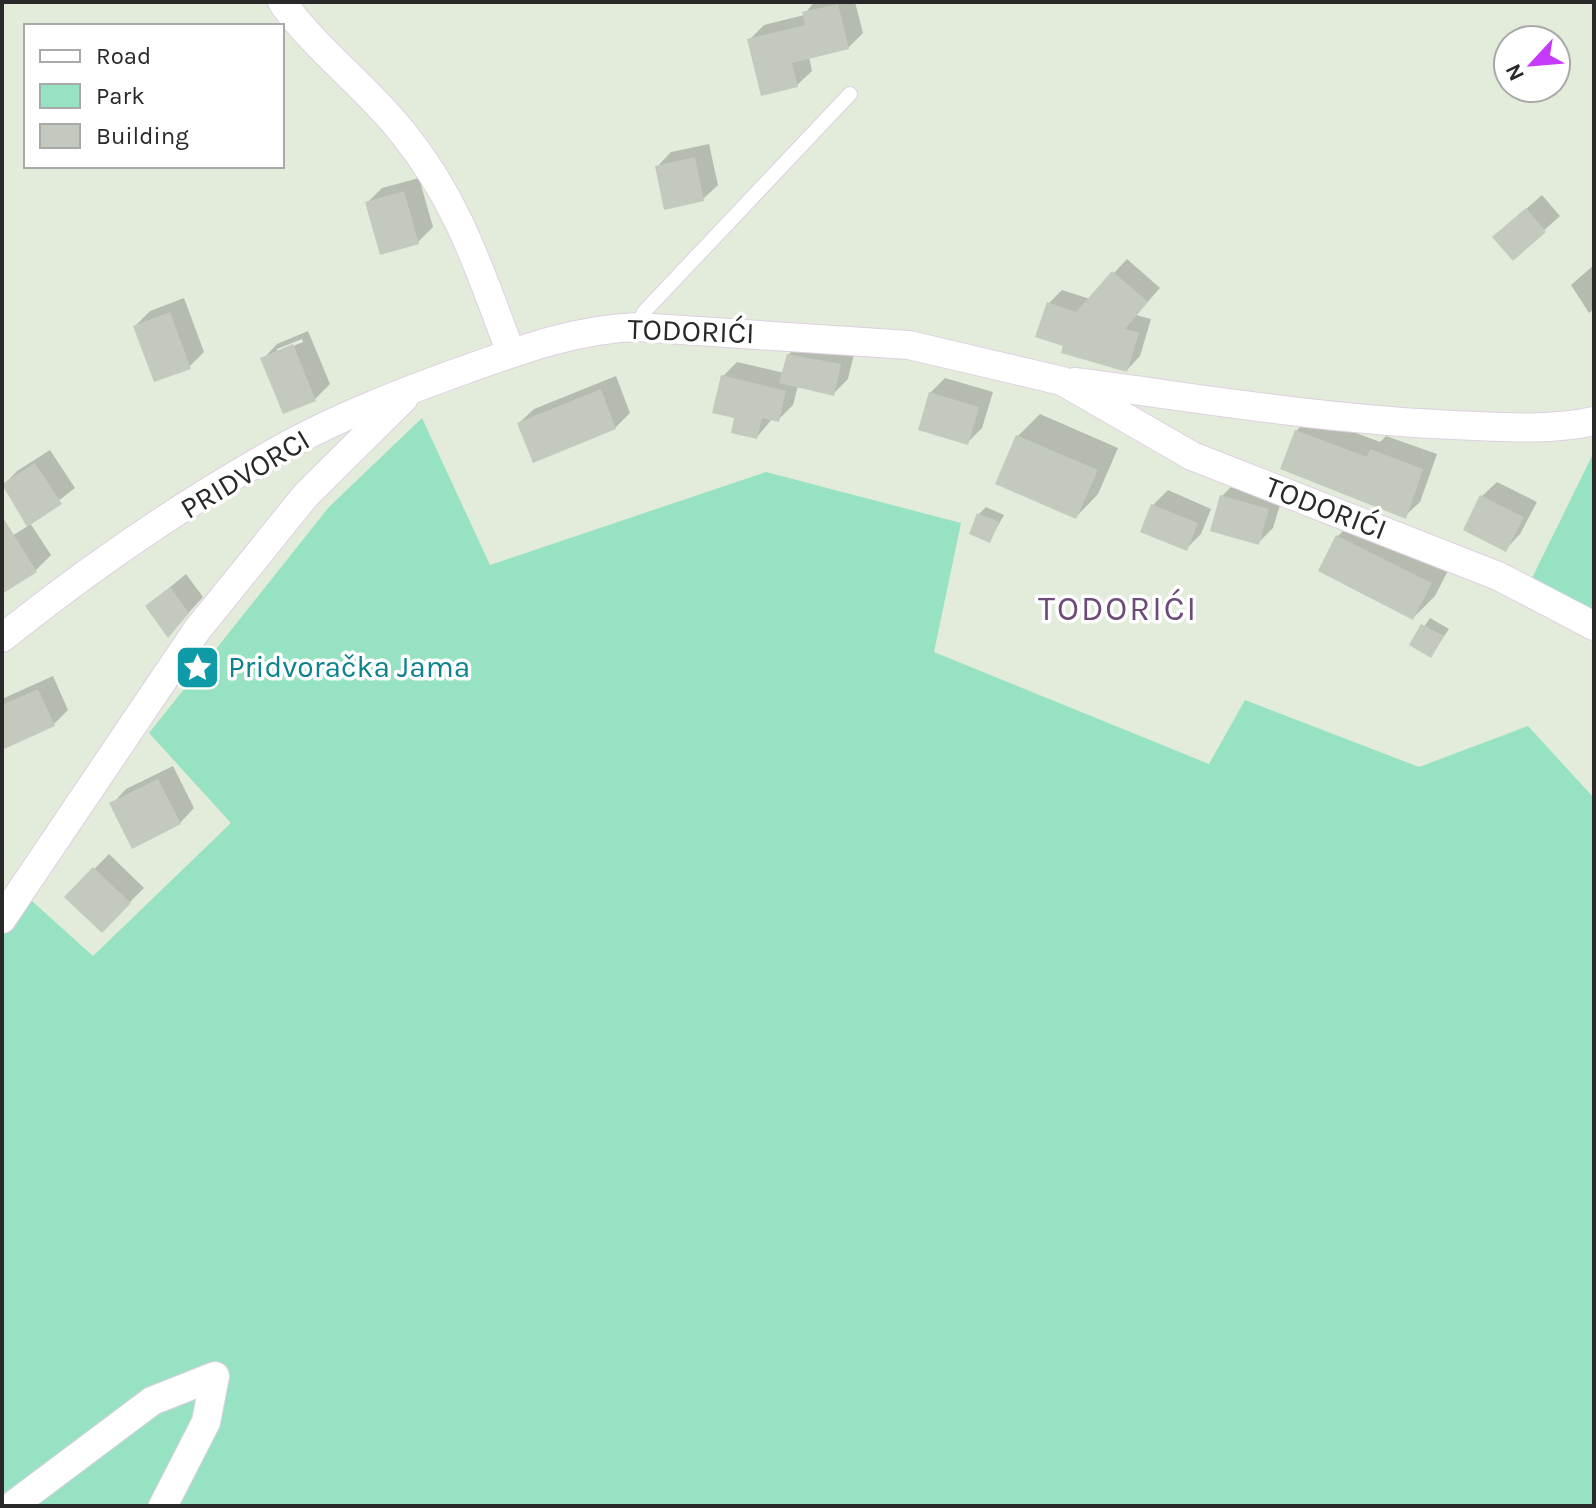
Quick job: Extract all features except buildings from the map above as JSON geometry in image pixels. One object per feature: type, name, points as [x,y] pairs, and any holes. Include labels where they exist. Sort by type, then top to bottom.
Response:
[{"type":"street","points":[[282,2],[298,25],[402,130],[446,191],[511,353]]},
{"type":"street","name":"TODORIĆI","points":[[511,353],[597,328],[637,327],[909,345],[1062,381],[1386,422],[1574,426],[1594,421]]},
{"type":"street","name":"PRIDVORCI","points":[[2,638],[64,589],[230,479],[290,444],[413,389],[511,353]]},
{"type":"street","name":"TODORIĆI","points":[[1062,381],[1192,456],[1498,576],[1594,626]]},
{"type":"street","points":[[2,919],[197,630],[306,495],[413,389]]},
{"type":"street","points":[[12,1506],[152,1401],[215,1376],[206,1422],[163,1506]]},
{"type":"lane","points":[[637,327],[644,312],[850,94]]},
{"type":"green space","points":[[422,418],[490,565],[766,472],[961,523],[934,652],[1209,764],[1245,700],[1419,767],[1528,726],[1594,798],[1594,1506],[2,1506],[2,900],[13,884],[93,956],[231,823],[149,733],[329,507]]},
{"type":"green space","points":[[1594,452],[1594,610],[1532,578]]},
{"type":"place","name":"Pridvoračka Jama","points":[[197,667]]},
{"type":"district","name":"TODORIĆI","points":[[1118,608]]}]
